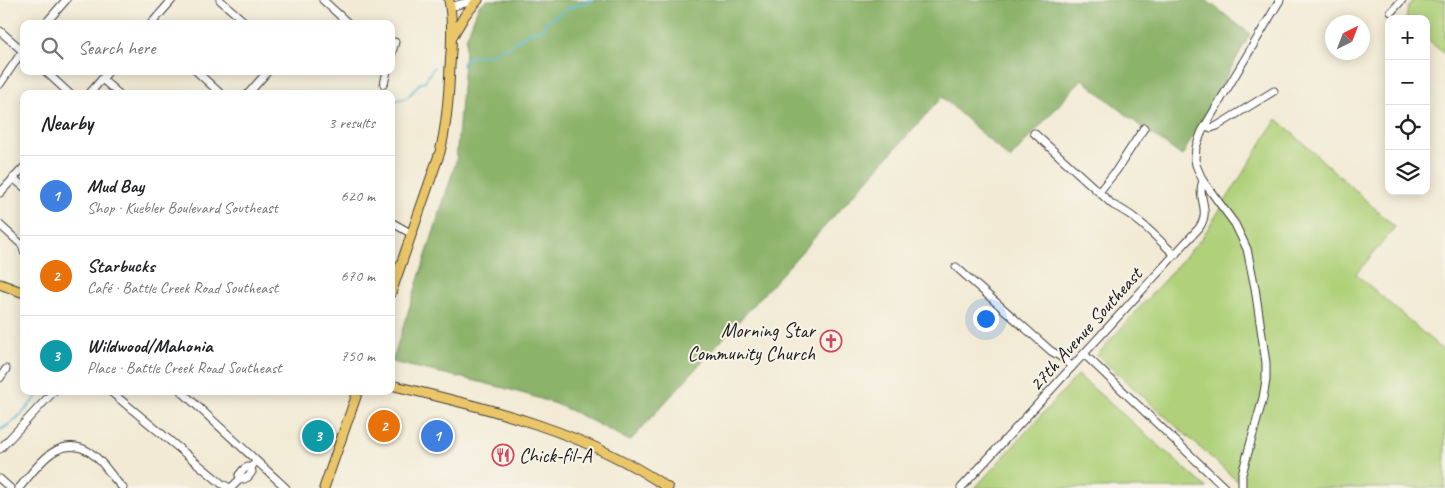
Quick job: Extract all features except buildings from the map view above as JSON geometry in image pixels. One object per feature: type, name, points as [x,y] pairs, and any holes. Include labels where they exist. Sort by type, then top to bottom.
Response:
[{"type":"main road","points":[[452,37],[464,15],[477,0]]},
{"type":"main road","points":[[395,282],[444,136],[452,37],[450,4]]},
{"type":"main road","points":[[0,284],[20,292]]},
{"type":"main road","points":[[395,386],[493,410],[540,426],[598,449],[639,470],[668,488]]},
{"type":"main road","points":[[324,488],[357,395]]},
{"type":"street","points":[[49,20],[66,0]]},
{"type":"street","points":[[154,20],[172,0]]},
{"type":"street","points":[[220,0],[242,20]]},
{"type":"street","points":[[323,0],[345,20]]},
{"type":"street","points":[[450,4],[477,0]]},
{"type":"street","points":[[1242,488],[1242,474],[1265,389],[1266,362],[1247,249],[1235,224],[1203,180],[1196,166],[1195,153],[1198,141],[1206,126],[1280,0]]},
{"type":"street","points":[[1391,12],[1402,0]]},
{"type":"street","points":[[0,31],[20,48]]},
{"type":"street","points":[[0,84],[20,55]]},
{"type":"street","points":[[49,75],[66,90]]},
{"type":"street","points":[[92,90],[106,75]]},
{"type":"street","points":[[200,75],[217,90]]},
{"type":"street","points":[[251,90],[265,75]]},
{"type":"street","points":[[384,84],[386,75]]},
{"type":"street","points":[[102,79],[114,90]]},
{"type":"street","points":[[1206,126],[1211,128],[1217,126],[1274,91]]},
{"type":"street","points":[[1099,192],[1116,171],[1144,128]]},
{"type":"street","points":[[1034,133],[1113,205],[1123,209],[1175,255]]},
{"type":"street","points":[[0,194],[20,171]]},
{"type":"street","points":[[13,178],[20,184]]},
{"type":"street","name":"27th Avenue Southeast","points":[[962,488],[1203,222],[1205,211],[1201,188],[1203,180]]},
{"type":"street","points":[[395,224],[412,234]]},
{"type":"street","points":[[0,225],[20,243]]},
{"type":"street","points":[[956,267],[1051,351],[1063,358],[1072,367]]},
{"type":"street","points":[[1084,354],[1225,488]]},
{"type":"street","points":[[0,378],[6,368]]},
{"type":"street","points":[[0,449],[50,395]]},
{"type":"street","points":[[115,395],[222,484],[230,488],[241,478],[241,472],[251,467],[256,460]]},
{"type":"street","points":[[185,395],[286,488]]},
{"type":"street","points":[[19,488],[55,450],[75,447],[94,455],[123,488]]},
{"type":"street","points":[[0,479],[10,488]]},
{"type":"green space","points":[[488,0],[1206,0],[1250,34],[1182,156],[1139,125],[1082,79],[1010,159],[942,97],[630,441],[578,414],[547,401],[489,384],[395,363],[395,353],[456,162],[466,39],[479,5]]},
{"type":"green space","points":[[1414,0],[1445,0],[1445,54],[1430,42],[1430,15],[1407,15],[1408,7]]},
{"type":"green space","points":[[1277,119],[1395,227],[1356,274],[1445,352],[1445,488],[1245,488],[1097,355],[1202,238]]},
{"type":"green space","points":[[1078,375],[1207,488],[975,488]]},
{"type":"waterway","points":[[462,66],[463,62],[470,57],[494,54],[502,48],[508,48],[526,34],[544,28],[547,21],[565,10],[594,0]]},
{"type":"waterway","points":[[395,100],[409,96],[419,84],[425,81],[434,67]]},
{"type":"waterway","points":[[0,430],[18,418],[38,395]]},
{"type":"place","name":"Morning Star Community Church","points":[[831,341]]},
{"type":"place","name":"Starbucks","points":[[384,426]]},
{"type":"place","name":"Wildwood/Mahonia","points":[[318,436]]},
{"type":"place","name":"Mud Bay","points":[[437,436]]},
{"type":"place","name":"Chick-fil-A","points":[[503,455]]}]
